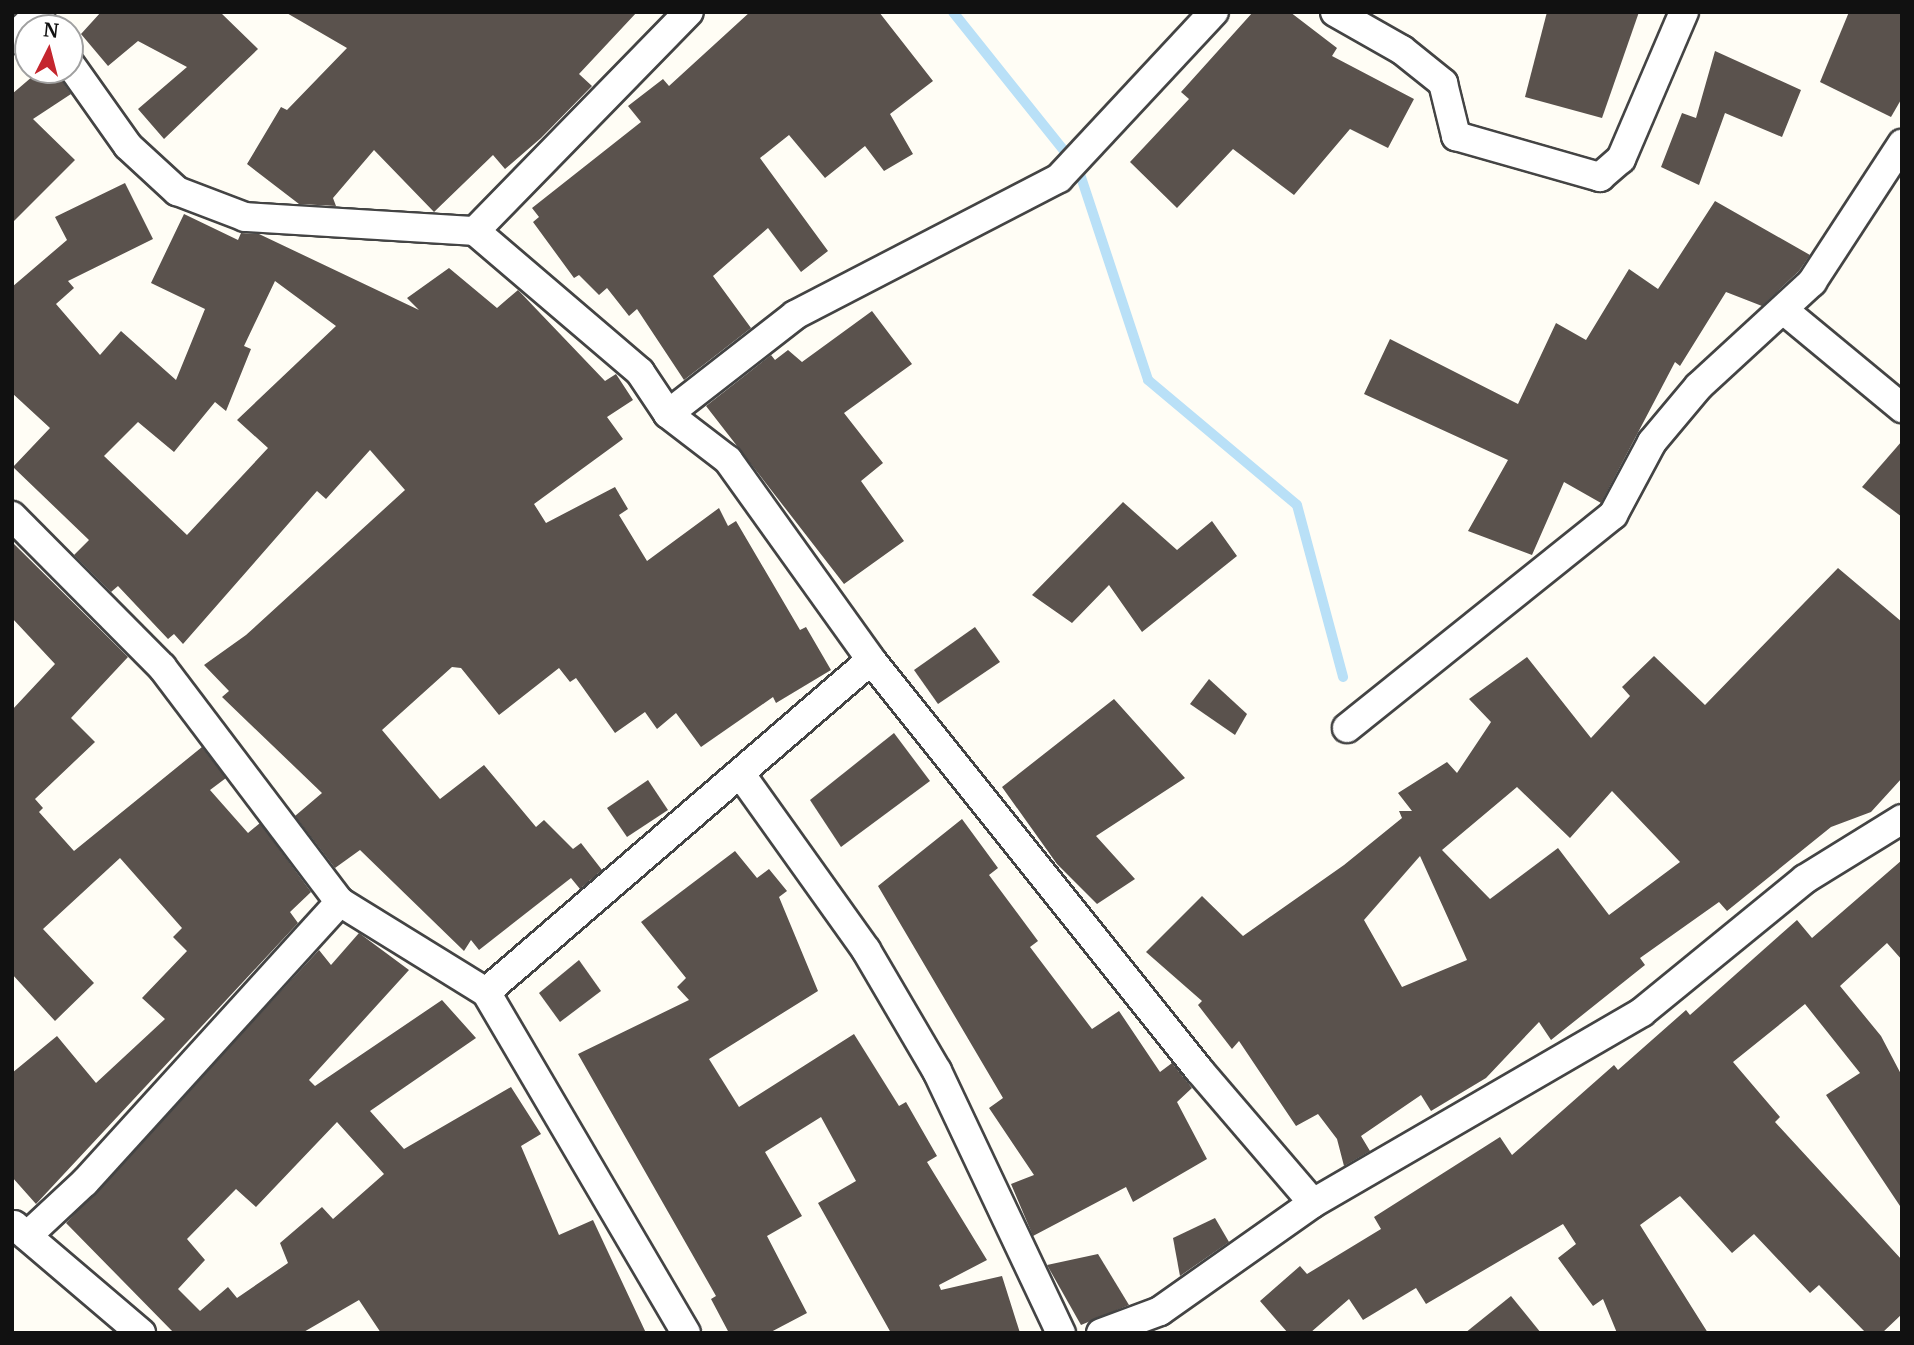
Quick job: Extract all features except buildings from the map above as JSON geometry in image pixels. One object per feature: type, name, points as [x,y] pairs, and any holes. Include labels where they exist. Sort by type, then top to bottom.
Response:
[{"type":"street","points":[[475,231],[689,12]]},
{"type":"street","points":[[668,414],[795,315],[1048,185],[1214,12]]},
{"type":"street","points":[[1335,12],[1402,50],[1443,83],[1456,135],[1600,177],[1621,159],[1684,12]]},
{"type":"street","points":[[84,84],[128,146],[177,191],[245,217],[475,231],[640,372],[668,414],[728,460],[871,660],[1199,1070],[1313,1203]]},
{"type":"street","points":[[1347,728],[1614,515],[1652,442],[1683,405],[1786,312],[1902,144]]},
{"type":"street","points":[[1786,312],[1902,408]]},
{"type":"street","points":[[12,516],[162,667],[340,902],[486,992],[686,1333]]},
{"type":"street","points":[[486,992],[742,776],[871,660]]},
{"type":"street","points":[[742,776],[866,950],[937,1071],[1061,1333]]},
{"type":"street","points":[[1101,1333],[1141,1326],[1224,1271],[1313,1203],[1642,1012],[1805,879],[1902,819]]},
{"type":"street","points":[[141,1333],[20,1230],[85,1182],[340,902]]},
{"type":"waterway","points":[[953,12],[1078,168],[1148,380],[1297,505],[1343,677]]}]
